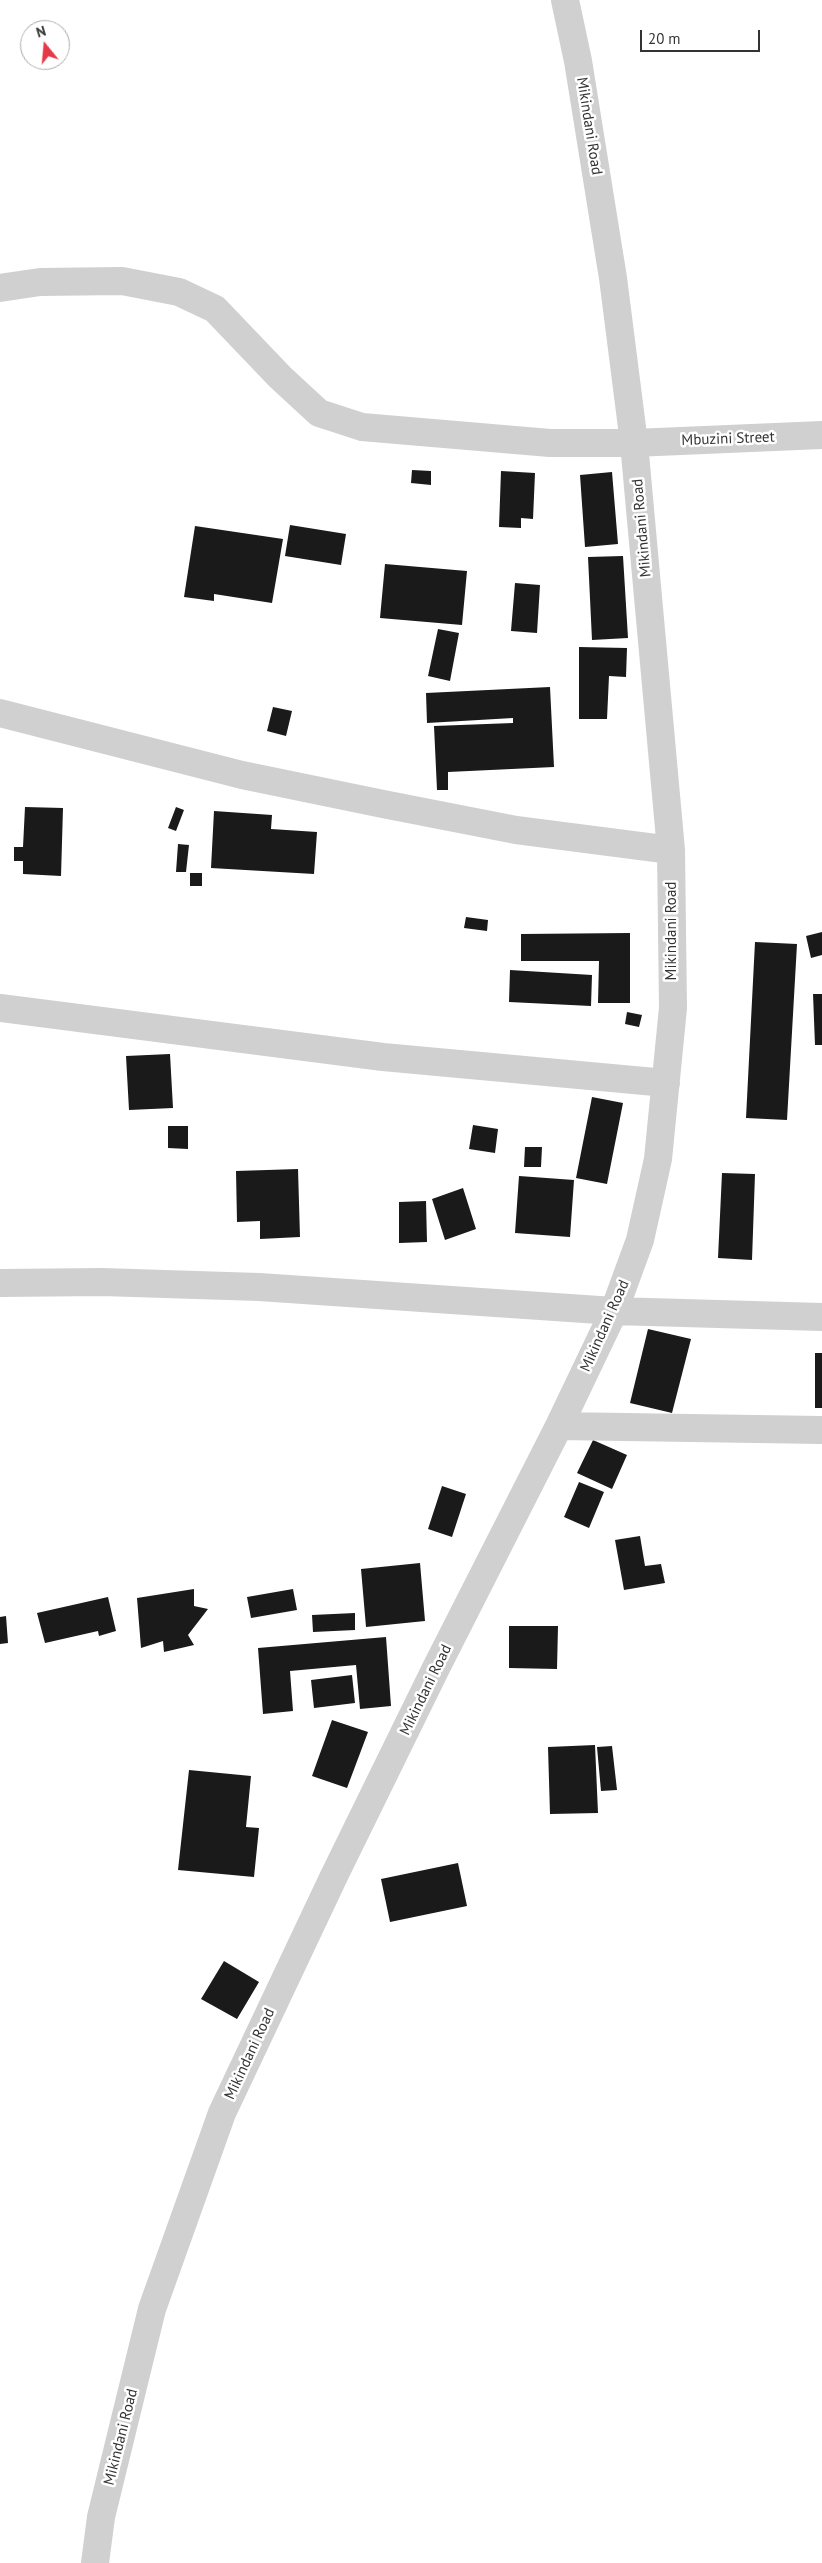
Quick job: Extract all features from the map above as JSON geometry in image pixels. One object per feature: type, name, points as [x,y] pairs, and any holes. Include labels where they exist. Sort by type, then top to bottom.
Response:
[{"type":"street","name":"Mikindani Road","points":[[95,2563],[101,2517],[152,2309],[222,2113],[432,1677],[559,1426],[614,1311],[640,1240],[658,1159],[673,1008],[672,850],[634,443],[613,278],[578,61],[565,0]]},
{"type":"street","name":"Mbuzini Street","points":[[0,288],[40,282],[122,281],[179,292],[215,309],[319,413],[362,427],[550,443],[634,443],[822,436]]},
{"type":"street","points":[[0,713],[242,775],[383,804],[516,830],[672,850]]},
{"type":"street","points":[[0,1008],[383,1057],[666,1083]]},
{"type":"street","points":[[0,1283],[102,1282],[259,1287],[614,1311],[822,1317]]},
{"type":"street","points":[[559,1426],[822,1430]]},
{"type":"building","points":[[412,470],[431,471],[431,485],[411,483]]},
{"type":"building","points":[[501,471],[535,473],[533,519],[521,518],[521,528],[499,527]]},
{"type":"building","points":[[612,472],[618,544],[585,547],[580,475]]},
{"type":"building","points":[[290,525],[346,534],[341,565],[285,556]]},
{"type":"building","points":[[195,526],[283,539],[272,603],[214,594],[214,601],[184,597]]},
{"type":"building","points":[[623,556],[628,638],[592,640],[588,557]]},
{"type":"building","points":[[385,564],[467,571],[462,625],[380,618]]},
{"type":"building","points":[[515,583],[540,585],[537,633],[511,631]]},
{"type":"building","points":[[438,629],[459,633],[450,681],[428,676]]},
{"type":"building","points":[[579,647],[627,648],[626,677],[609,676],[607,719],[579,719]]},
{"type":"building","points":[[550,687],[554,767],[448,772],[448,790],[437,790],[434,726],[513,723],[513,718],[427,723],[426,693]]},
{"type":"building","points":[[273,707],[292,711],[286,736],[267,731]]},
{"type":"building","points":[[25,807],[63,808],[61,876],[23,874],[23,861],[14,861],[14,847],[23,847]]},
{"type":"building","points":[[176,807],[184,810],[176,831],[168,828]]},
{"type":"building","points":[[214,811],[272,815],[271,829],[317,832],[314,874],[211,868]]},
{"type":"building","points":[[178,844],[189,845],[186,872],[176,872]]},
{"type":"building","points":[[190,873],[202,873],[202,886],[190,886]]},
{"type":"building","points":[[466,917],[488,920],[487,931],[464,928]]},
{"type":"building","points":[[822,932],[822,955],[811,958],[806,936]]},
{"type":"building","points":[[630,933],[630,1003],[598,1003],[599,961],[521,961],[521,934]]},
{"type":"building","points":[[755,942],[797,944],[787,1120],[746,1118]]},
{"type":"building","points":[[510,970],[592,975],[591,1006],[509,1002]]},
{"type":"building","points":[[813,994],[822,994],[822,1045],[815,1045]]},
{"type":"building","points":[[627,1012],[642,1015],[639,1027],[625,1024]]},
{"type":"building","points":[[170,1054],[173,1108],[129,1110],[126,1056]]},
{"type":"building","points":[[592,1097],[623,1103],[607,1184],[576,1178]]},
{"type":"building","points":[[473,1125],[498,1129],[495,1153],[469,1149]]},
{"type":"building","points":[[168,1126],[188,1126],[188,1149],[168,1148]]},
{"type":"building","points":[[525,1147],[542,1147],[541,1167],[524,1167]]},
{"type":"building","points":[[298,1169],[300,1237],[260,1239],[260,1221],[237,1222],[236,1171]]},
{"type":"building","points":[[722,1173],[755,1174],[752,1260],[718,1258]]},
{"type":"building","points":[[519,1176],[574,1180],[570,1237],[515,1233]]},
{"type":"building","points":[[463,1188],[476,1229],[445,1240],[432,1199]]},
{"type":"building","points":[[426,1201],[427,1242],[399,1243],[399,1202]]},
{"type":"building","points":[[648,1329],[691,1339],[672,1413],[630,1403]]},
{"type":"building","points":[[815,1353],[822,1353],[822,1408],[815,1408]]},
{"type":"building","points":[[593,1440],[627,1455],[612,1489],[577,1473]]},
{"type":"building","points":[[579,1482],[604,1492],[589,1528],[564,1517]]},
{"type":"building","points":[[442,1486],[466,1494],[452,1537],[428,1529]]},
{"type":"building","points":[[640,1536],[645,1566],[661,1564],[665,1583],[624,1590],[615,1540]]},
{"type":"building","points":[[420,1563],[425,1621],[366,1627],[361,1569]]},
{"type":"building","points":[[194,1589],[194,1606],[208,1609],[188,1635],[194,1645],[164,1652],[163,1641],[141,1648],[137,1598]]},
{"type":"building","points":[[293,1589],[297,1610],[251,1618],[247,1597]]},
{"type":"building","points":[[108,1597],[116,1631],[99,1636],[98,1631],[45,1643],[37,1613]]},
{"type":"building","points":[[355,1613],[355,1630],[313,1632],[312,1615]]},
{"type":"building","points":[[6,1616],[8,1643],[0,1644],[0,1617]]},
{"type":"building","points":[[509,1626],[558,1626],[557,1669],[509,1668]]},
{"type":"building","points":[[386,1637],[391,1706],[360,1709],[356,1665],[290,1671],[293,1711],[263,1714],[258,1648]]},
{"type":"building","points":[[352,1675],[355,1703],[314,1708],[311,1680]]},
{"type":"building","points":[[332,1720],[368,1732],[347,1788],[312,1776]]},
{"type":"building","points":[[595,1745],[598,1813],[550,1814],[548,1747]]},
{"type":"building","points":[[612,1746],[617,1790],[601,1791],[597,1747]]},
{"type":"building","points":[[189,1770],[251,1776],[246,1827],[259,1828],[254,1877],[178,1870]]},
{"type":"building","points":[[458,1863],[467,1906],[390,1922],[381,1879]]},
{"type":"building","points":[[224,1961],[259,1982],[237,2019],[201,1999]]}]
